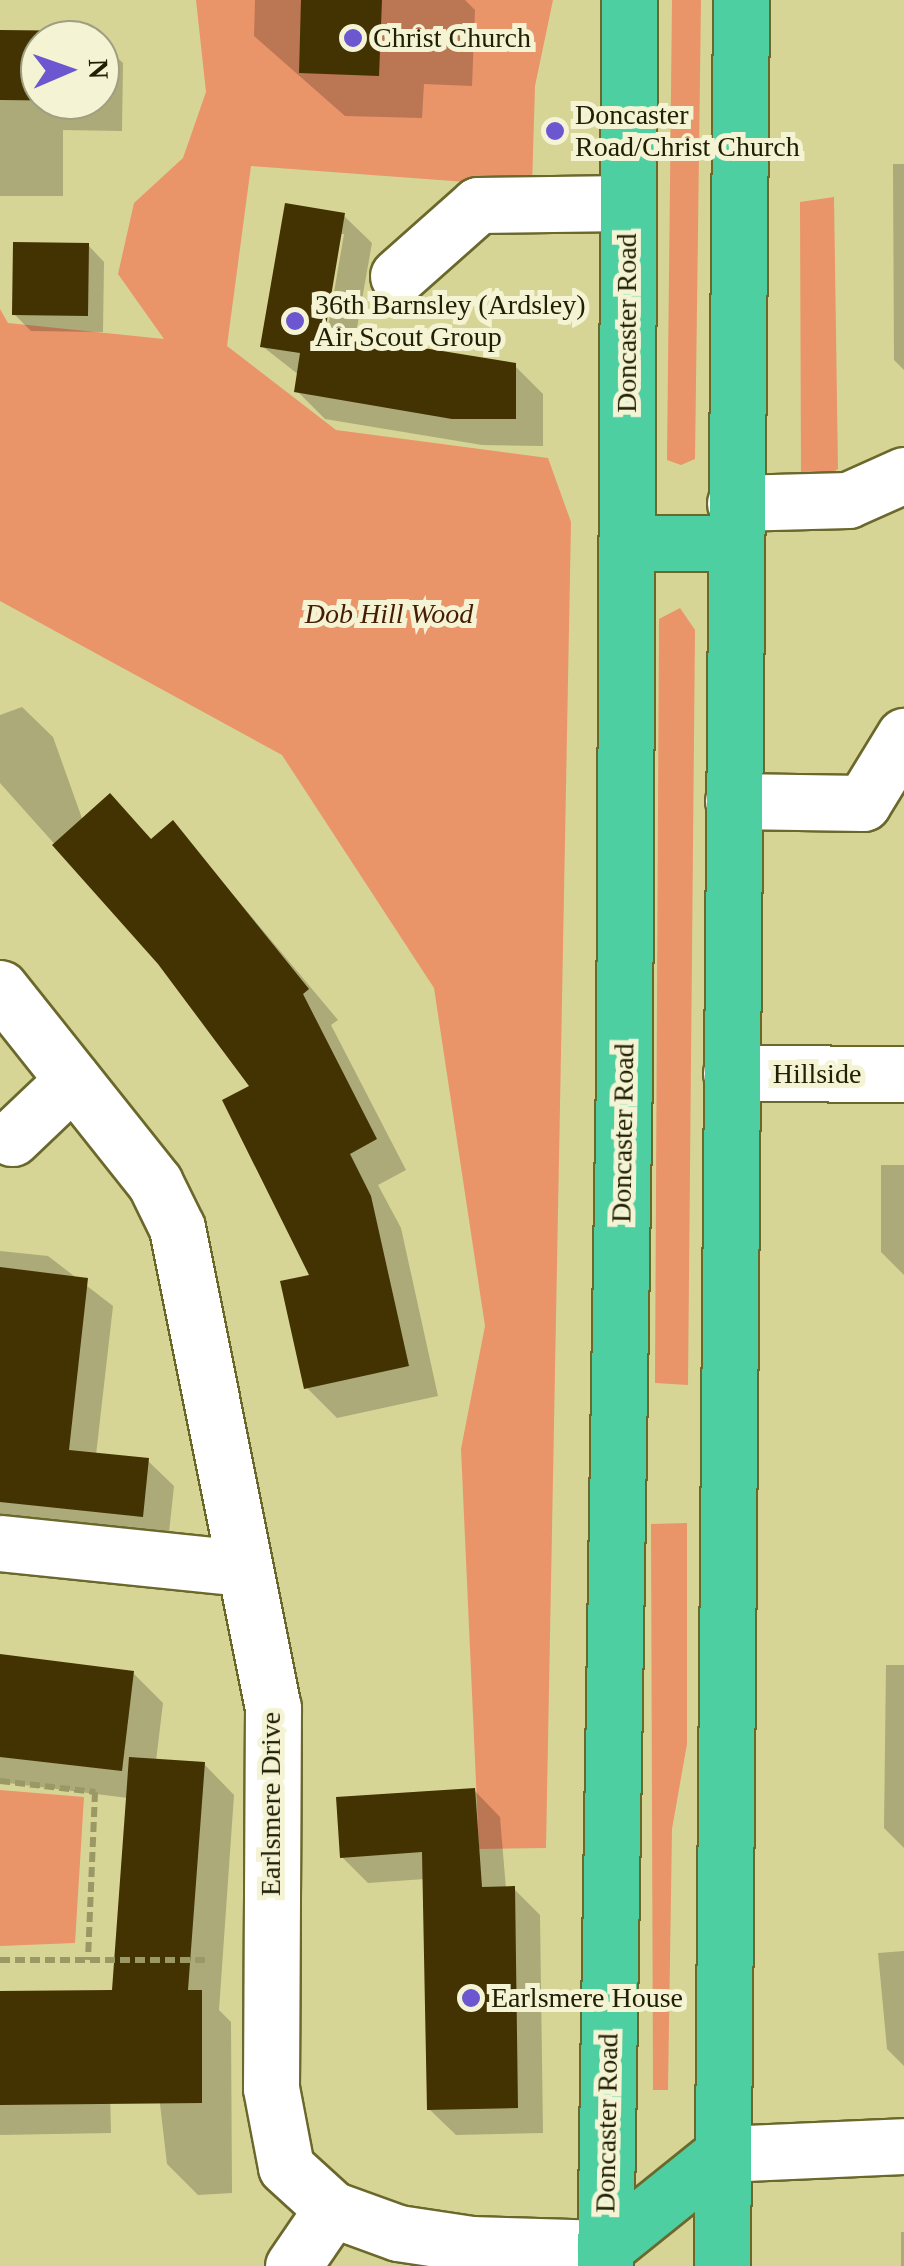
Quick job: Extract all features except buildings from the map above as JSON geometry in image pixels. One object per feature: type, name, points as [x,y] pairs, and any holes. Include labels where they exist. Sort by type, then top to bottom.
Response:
[{"type":"highway","name":"Doncaster Road","points":[[605,2257],[627,543],[629,0]]},
{"type":"highway","points":[[722,2266],[742,0]]},
{"type":"highway","points":[[627,543],[735,523]]},
{"type":"highway","points":[[605,2257],[722,2154]]},
{"type":"street","points":[[398,276],[478,205],[626,203]]},
{"type":"street","points":[[735,523],[848,500],[904,475]]},
{"type":"street","points":[[733,801],[862,803],[904,736]]},
{"type":"street","name":"Earlsmere Drive","points":[[0,988],[155,1183],[176,1228],[273,1708],[271,2088],[286,2167],[332,2209],[398,2234],[605,2257]]},
{"type":"street","name":"Hillside","points":[[731,1073],[904,1074]]},
{"type":"street","points":[[12,1138],[73,1080]]},
{"type":"street","points":[[0,1543],[244,1568]]},
{"type":"street","points":[[722,2154],[904,2146]]},
{"type":"street","points":[[293,2266],[332,2209]]},
{"type":"path","points":[[0,1781],[96,1792],[88,1960]]},
{"type":"path","points":[[0,1960],[271,1960]]},
{"type":"green space","name":"Dob Hill Wood","points":[[196,0],[553,0],[535,86],[532,187],[251,166],[227,346],[336,430],[548,458],[571,522],[546,1848],[479,1849],[461,1449],[485,1326],[434,988],[282,755],[0,601],[0,309],[8,323],[164,339],[118,274],[134,203],[183,158],[206,92]]},
{"type":"green space","points":[[672,0],[701,0],[695,459],[681,465],[667,460]]},
{"type":"green space","points":[[834,197],[838,469],[823,478],[801,476],[800,202]]},
{"type":"green space","points":[[680,608],[695,630],[688,1385],[655,1383],[659,619]]},
{"type":"green space","points":[[687,1523],[687,1744],[672,1829],[668,2090],[653,2090],[651,1524]]},
{"type":"green space","points":[[0,1790],[84,1797],[75,1943],[0,1946]]},
{"type":"place","name":"Christ Church","points":[[353,38]]},
{"type":"place","name":"Doncaster Road/Christ Church","points":[[555,131]]},
{"type":"place","name":"36th Barnsley (Ardsley) Air Scout Group","points":[[295,321]]},
{"type":"place","name":"Earlsmere House","points":[[471,1998]]}]
